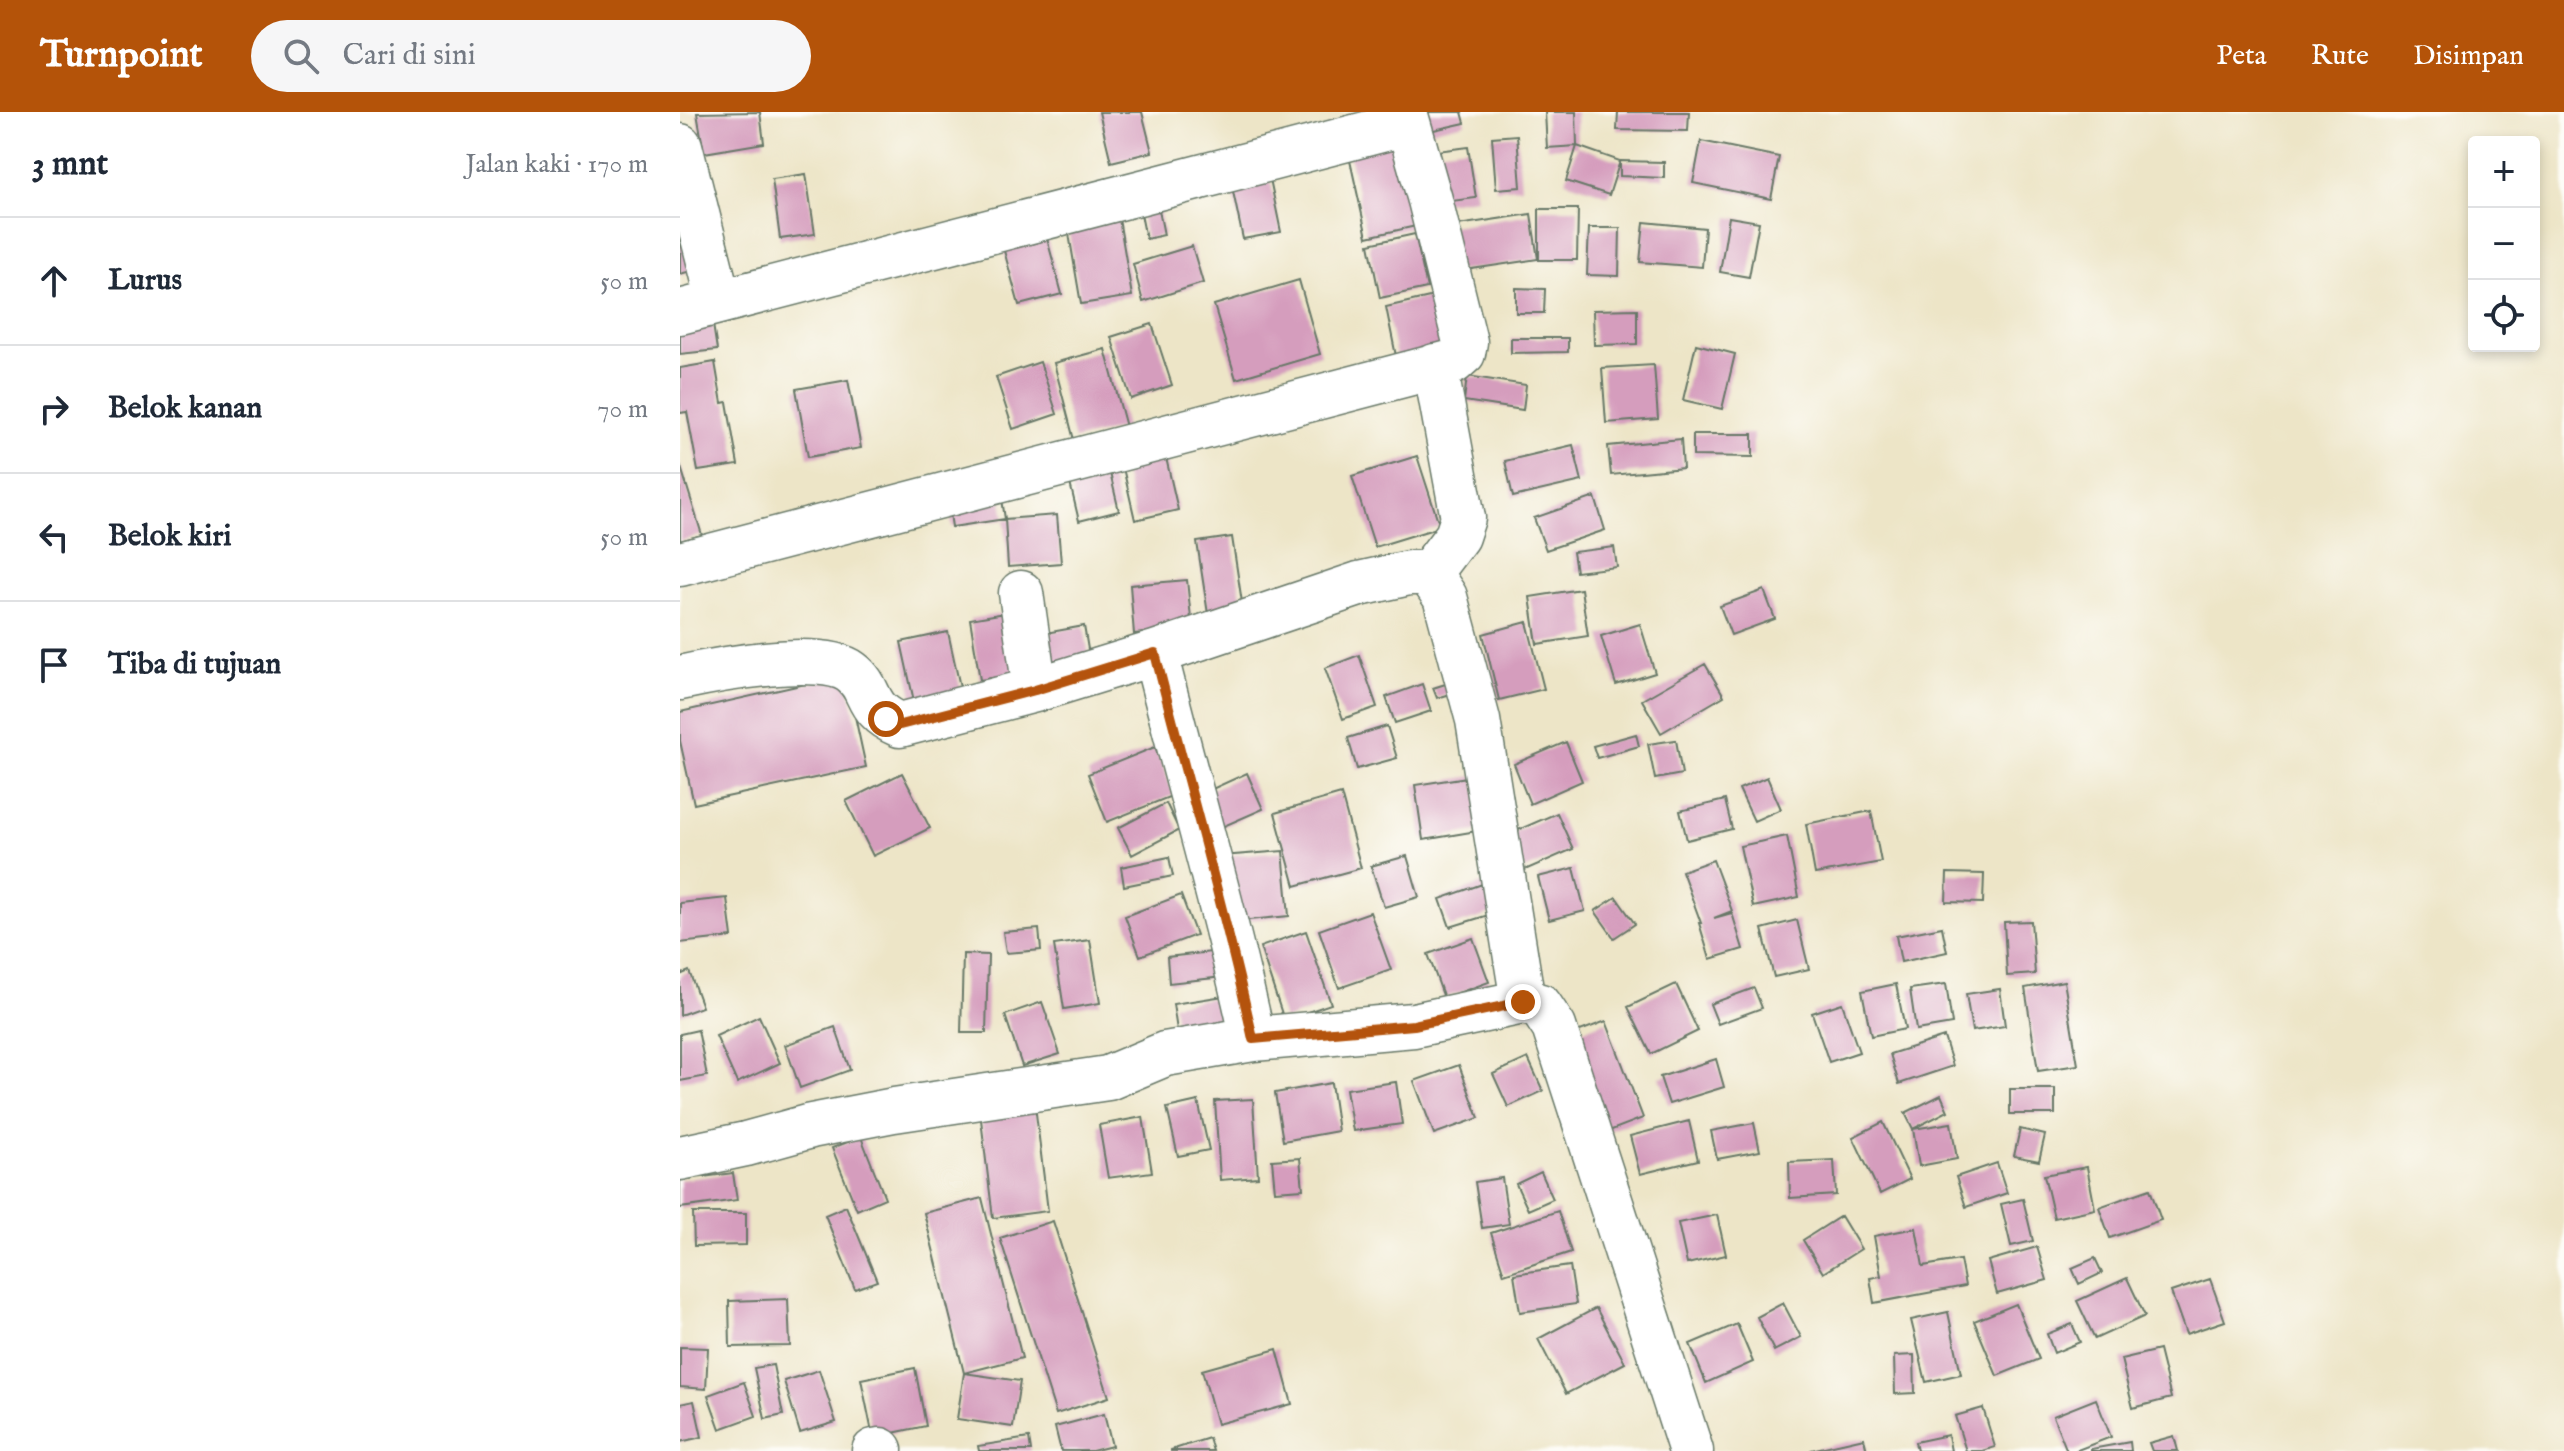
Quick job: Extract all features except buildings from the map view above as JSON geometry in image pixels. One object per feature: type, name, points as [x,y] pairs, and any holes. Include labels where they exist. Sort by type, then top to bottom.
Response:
[{"type":"street","points":[[680,146],[700,306],[1406,118],[1465,342],[1458,359],[1435,366],[680,564]]},
{"type":"street","points":[[1429,573],[1457,536],[1463,518],[1435,366]]},
{"type":"street","points":[[680,678],[720,669],[816,662],[839,664],[855,675],[875,711],[900,725],[1035,690],[1359,584],[1409,573],[1429,573]]},
{"type":"street","points":[[1429,573],[1445,597],[1478,720],[1523,1002]]},
{"type":"street","points":[[1021,593],[1035,690]]},
{"type":"street","points":[[1155,653],[1233,948],[1253,1039]]},
{"type":"street","points":[[680,1158],[811,1126],[894,1110],[1108,1078],[1165,1054],[1253,1039],[1414,1025],[1523,1002],[1540,1006],[1554,1027],[1691,1451]]},
{"type":"street","points":[[874,1451],[880,1450]]},
{"type":"route","points":[[886,719],[900,725],[1035,690],[1155,653],[1233,948],[1253,1039],[1414,1025],[1523,1002]]}]
